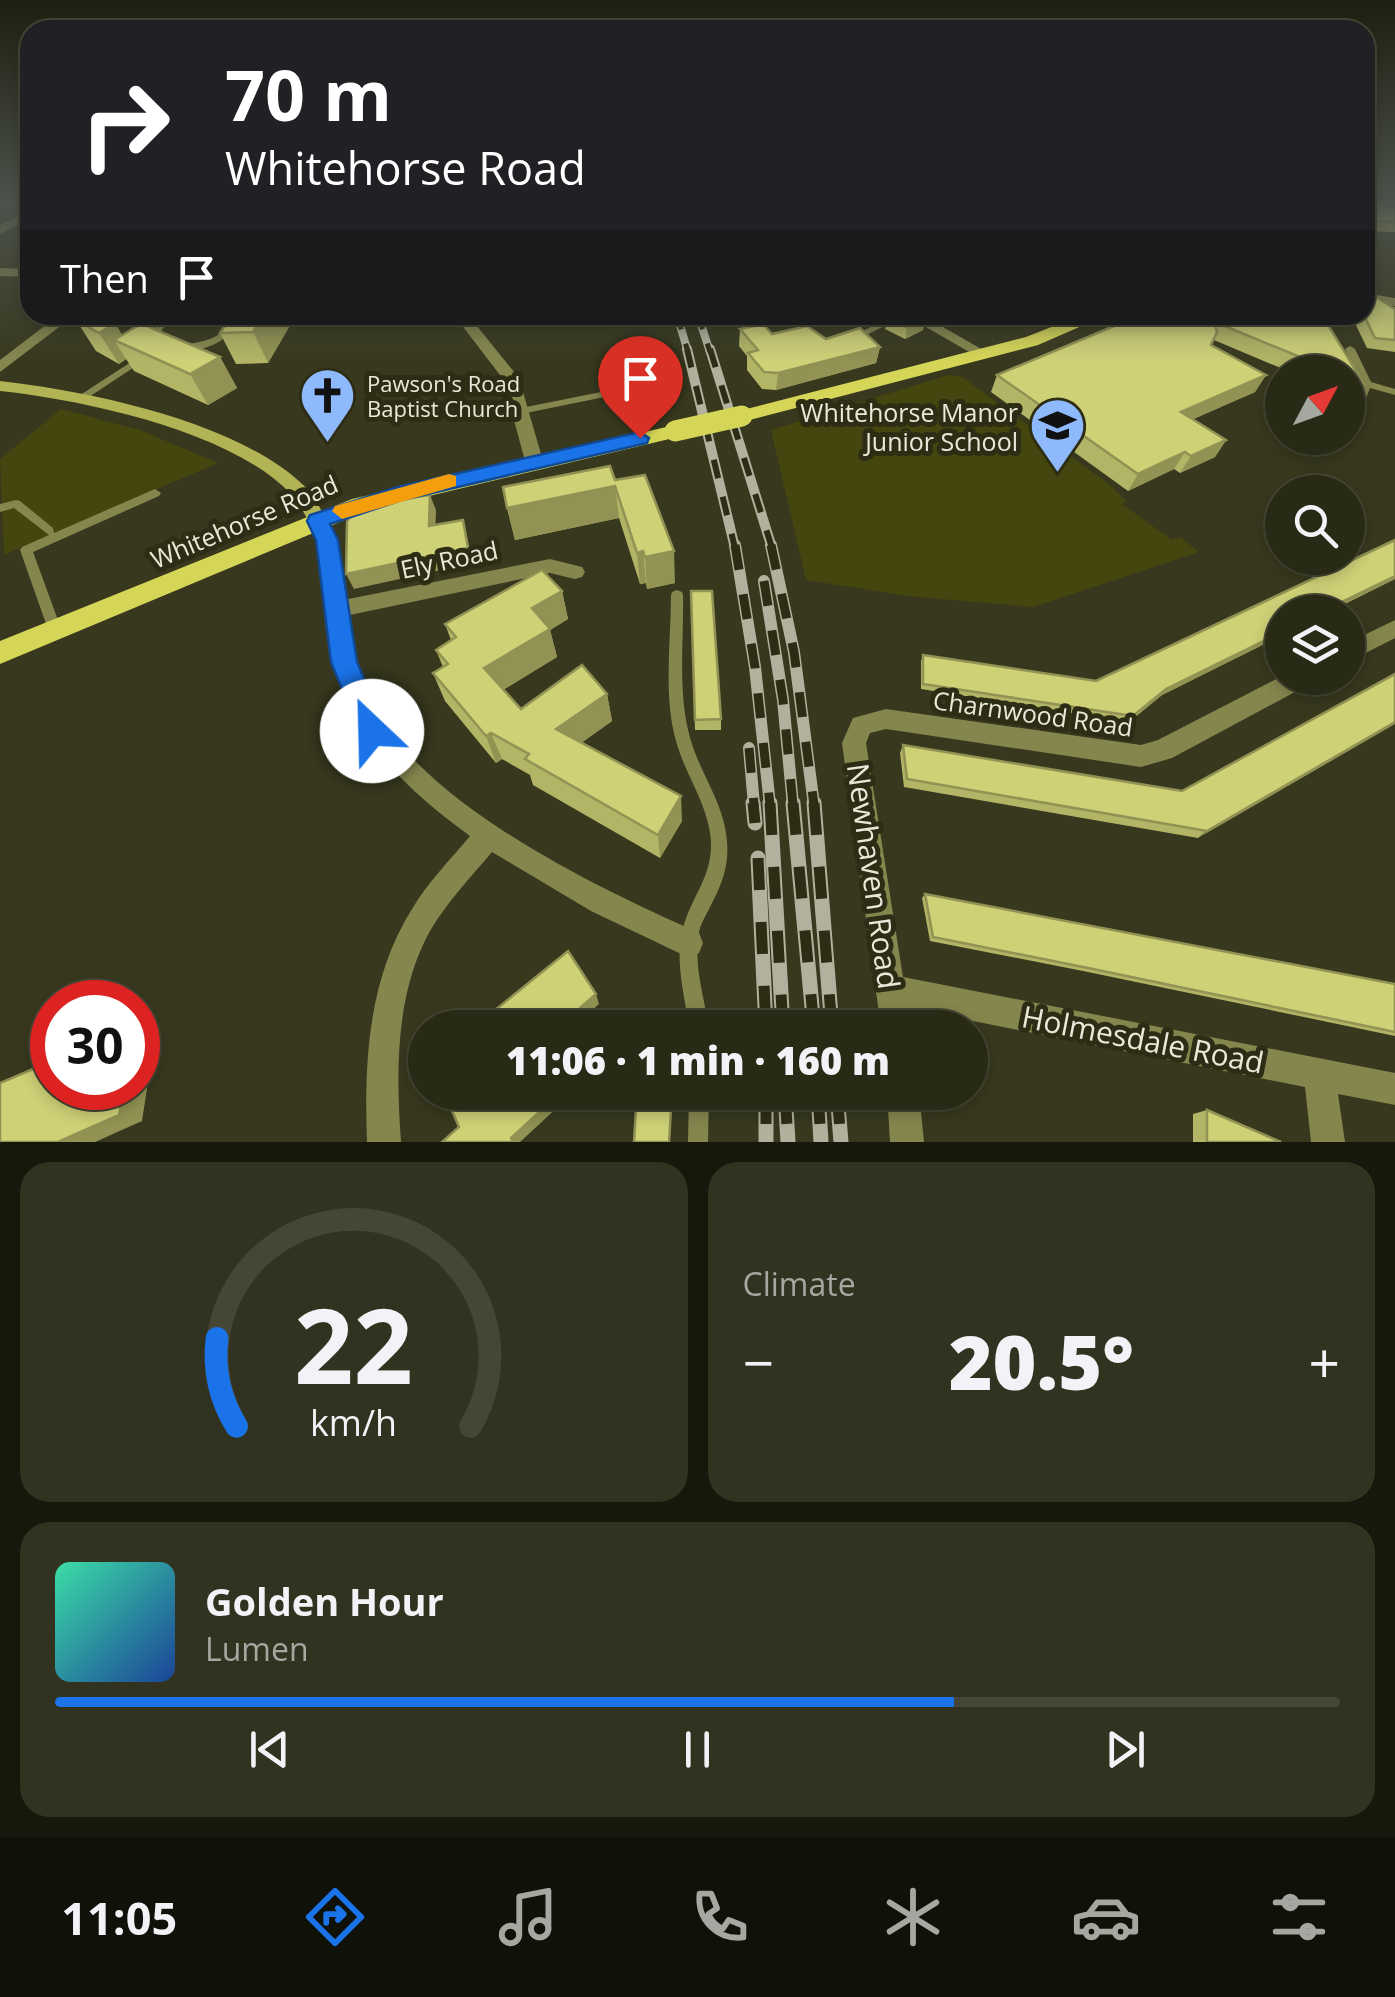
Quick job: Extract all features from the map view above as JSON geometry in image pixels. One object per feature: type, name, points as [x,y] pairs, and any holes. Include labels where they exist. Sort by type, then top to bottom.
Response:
[{"type":"main road","name":"Whitehorse Road","points":[[0,653],[318,521],[398,494],[742,416],[983,354],[1075,325]]},
{"type":"street","points":[[0,368],[55,325]]},
{"type":"street","points":[[470,325],[511,378],[534,461]]},
{"type":"street","points":[[930,325],[983,354]]},
{"type":"street","points":[[0,386],[82,398],[158,420],[258,463],[292,484],[327,540],[344,662],[372,731],[489,834],[574,890],[689,943]]},
{"type":"street","name":"Ely Road","points":[[334,610],[550,566],[575,572]]},
{"type":"street","points":[[1365,644],[1395,628]]},
{"type":"street","name":"Charnwood Road","points":[[861,725],[886,718],[1141,756],[1163,750],[1268,695]]},
{"type":"street","name":"Newhaven Road","points":[[861,725],[854,743],[894,1010]]},
{"type":"street","points":[[384,1142],[380,1090],[396,985],[407,946],[422,918],[489,834]]},
{"type":"street","name":"Holmesdale Road","points":[[891,990],[1395,1089]]},
{"type":"street","points":[[1319,1073],[1328,1142]]},
{"type":"street","points":[[904,1110],[907,1142]]},
{"type":"lane","points":[[82,398],[157,348],[148,343],[161,325]]},
{"type":"lane","points":[[176,347],[213,345],[226,339],[236,325]]},
{"type":"lane","points":[[839,344],[881,325]]},
{"type":"lane","points":[[1350,349],[1367,384],[1365,389]]},
{"type":"lane","points":[[1367,384],[1395,392]]},
{"type":"lane","points":[[522,411],[626,390]]},
{"type":"lane","points":[[56,631],[26,550],[155,492]]},
{"type":"lane","points":[[0,508],[16,504],[48,531]]},
{"type":"lane","points":[[677,595],[680,729],[716,812],[719,846],[718,872],[709,899],[696,913],[689,943],[697,1010]]},
{"type":"lane","points":[[698,1142],[699,1110]]},
{"type":"shaded area","points":[[948,375],[962,377],[1109,484],[1126,501],[1122,504],[1172,540],[1180,537],[1199,552],[1033,607],[907,596],[806,580],[771,430]]},
{"type":"shaded area","points":[[61,409],[140,430],[218,463],[4,555],[0,459]]},
{"type":"building","points":[[1375,296],[1395,309],[1395,340],[1375,338],[1369,325],[1375,325]]},
{"type":"building","points":[[85,325],[112,325],[99,333]]},
{"type":"building","points":[[139,325],[220,357],[190,374],[114,340]]},
{"type":"building","points":[[225,325],[258,325],[253,332],[220,333]]},
{"type":"building","points":[[764,325],[772,334],[807,326],[826,339],[860,328],[880,347],[778,373],[764,372],[748,353],[758,350],[740,329]]},
{"type":"building","points":[[1117,325],[1215,325],[1217,332],[1211,345],[1265,375],[1181,412],[1226,440],[1191,456],[1185,452],[1138,474],[997,375]]},
{"type":"building","points":[[1222,325],[1328,325],[1346,355],[1295,355]]},
{"type":"building","points":[[610,466],[615,480],[645,475],[674,551],[645,557],[643,551],[637,553],[615,486],[507,508],[503,487]]},
{"type":"building","points":[[430,495],[429,526],[463,520],[468,548],[346,574],[347,522],[356,505]]},
{"type":"building","points":[[1395,540],[1395,576],[1356,595],[1278,595],[1321,575],[1365,575],[1365,554]]},
{"type":"building","points":[[542,570],[562,591],[532,608],[550,629],[484,668],[521,709],[582,665],[607,694],[556,729],[681,796],[658,835],[525,759],[529,754],[491,733],[486,736],[433,673],[448,664],[436,650],[456,637],[445,624]]},
{"type":"building","points":[[691,591],[712,591],[721,719],[695,720]]},
{"type":"building","points":[[1265,601],[1265,640],[1166,689],[1133,716],[923,684],[923,655],[1096,681]]},
{"type":"building","points":[[1395,674],[1395,722],[1207,831],[907,779],[903,745],[1182,791],[1357,695],[1365,695],[1365,690]]},
{"type":"building","points":[[925,894],[1395,984],[1395,1032],[933,937]]},
{"type":"building","points":[[568,951],[596,994],[578,1010],[495,1010]]},
{"type":"building","points":[[30,1070],[30,1110],[120,1110],[119,1115],[58,1142],[0,1142],[0,1083]]},
{"type":"building","points":[[452,1110],[541,1110],[511,1138],[513,1142],[442,1142],[459,1127]]},
{"type":"building","points":[[636,1110],[671,1110],[669,1142],[634,1142]]},
{"type":"building","points":[[1207,1110],[1281,1142],[1207,1142]]},
{"type":"railway","points":[[680,325],[688,352]]},
{"type":"railway","points":[[701,325],[710,352]]},
{"type":"railway","points":[[687,349],[735,548]]},
{"type":"railway","points":[[710,349],[772,548]]},
{"type":"railway","points":[[735,545],[755,667],[770,805]]},
{"type":"railway","points":[[771,545],[794,652],[814,805]]},
{"type":"railway","points":[[764,581],[783,700],[793,805]]},
{"type":"railway","points":[[749,748],[754,805]]},
{"type":"railway","points":[[753,803],[755,823]]},
{"type":"railway","points":[[770,803],[782,1010]]},
{"type":"railway","points":[[793,803],[812,1010]]},
{"type":"railway","points":[[814,803],[831,1010]]},
{"type":"railway","points":[[758,858],[765,1010]]},
{"type":"railway","points":[[766,1110],[766,1142]]},
{"type":"railway","points":[[786,1110],[788,1142]]},
{"type":"railway","points":[[819,1110],[821,1142]]},
{"type":"railway","points":[[838,1110],[841,1142]]},
{"type":"slow traffic","points":[[342,511],[449,481]]},
{"type":"place","name":"Pawson's Road Baptist Church","points":[[328,445]]},
{"type":"place","name":"Whitehorse Manor Junior School","points":[[1057,475]]},
{"type":"route","points":[[372,731],[344,662],[327,540],[318,521],[398,494],[640,438]]}]
